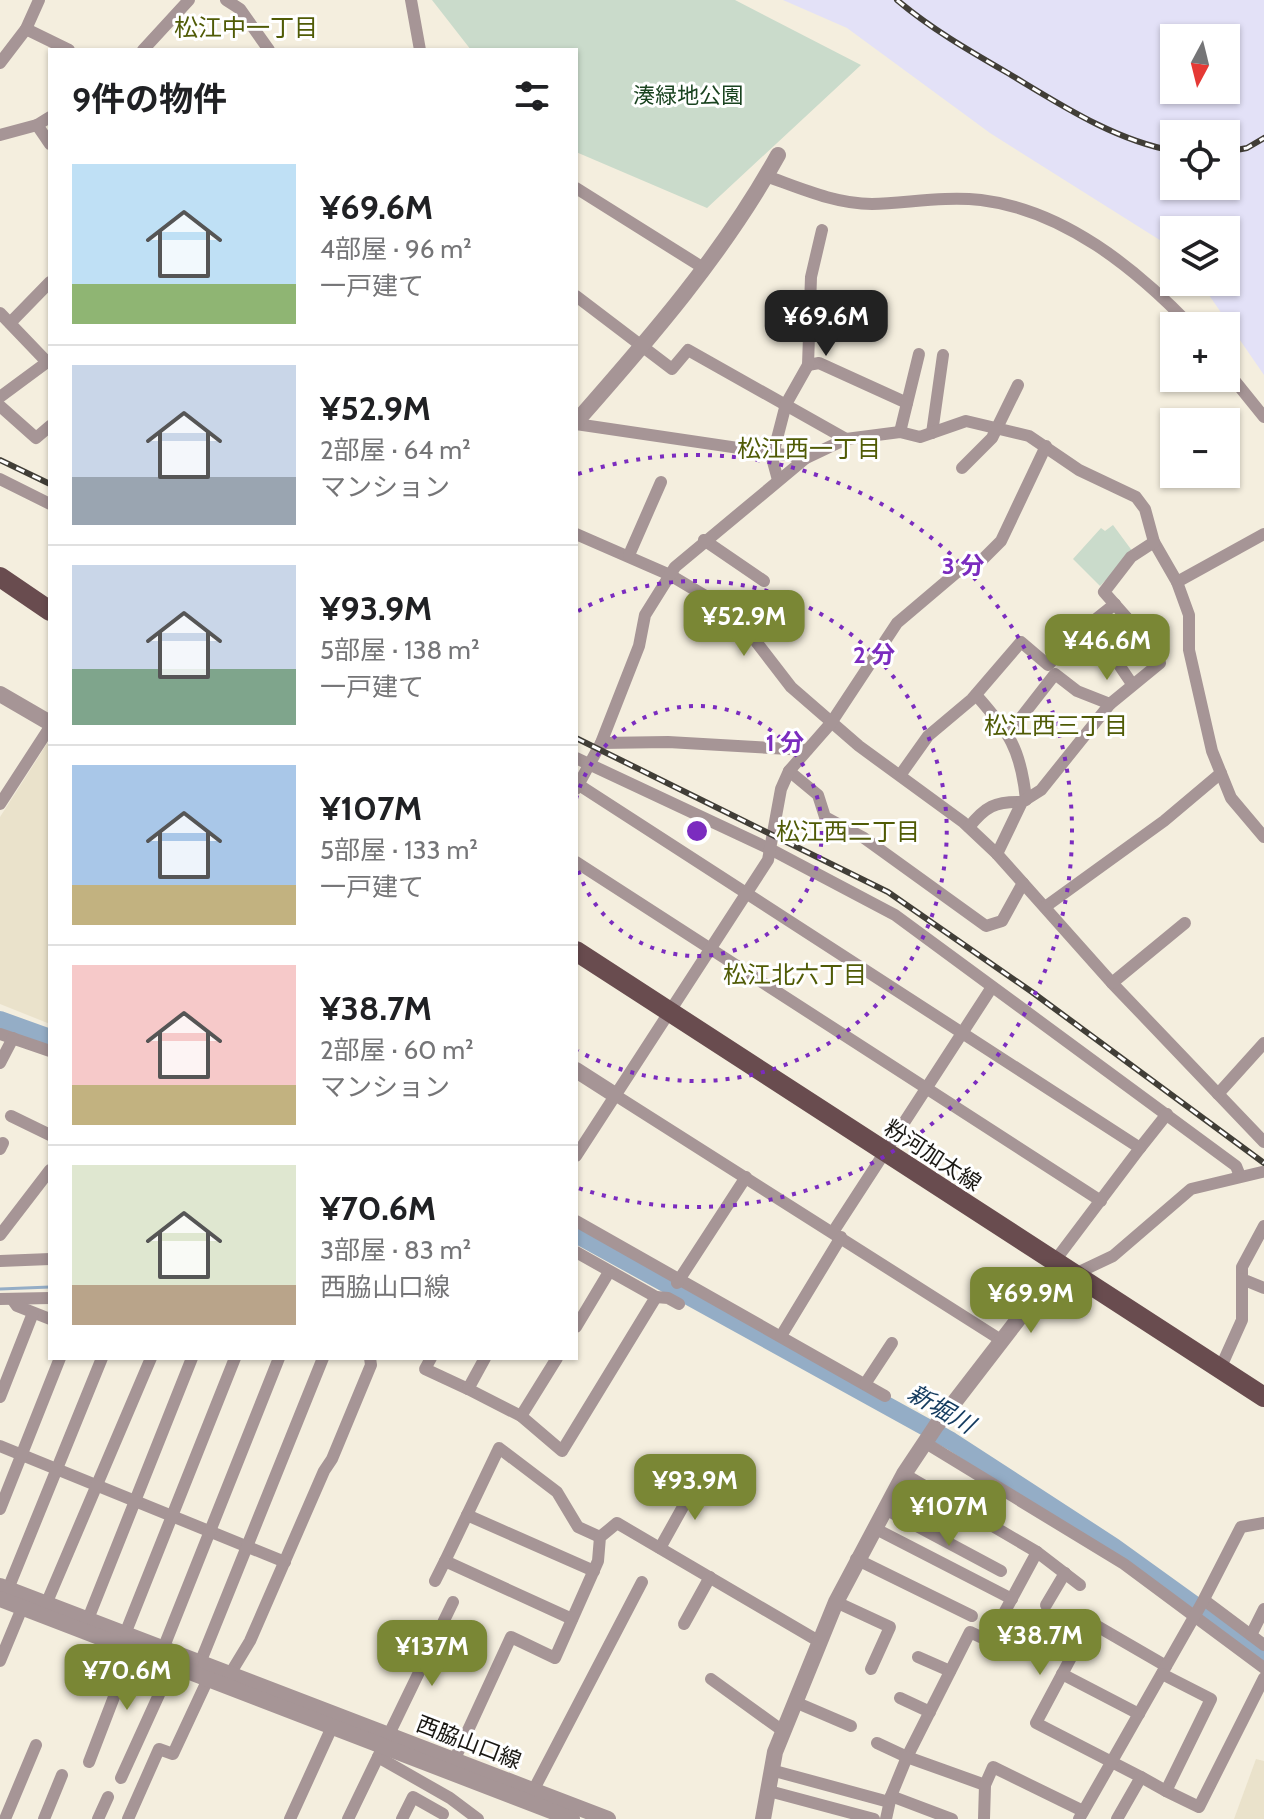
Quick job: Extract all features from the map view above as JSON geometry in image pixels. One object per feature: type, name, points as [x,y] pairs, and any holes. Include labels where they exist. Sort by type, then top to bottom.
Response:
[{"type":"main road","points":[[0,577],[48,610]]},
{"type":"main road","name":"粉河加太線","points":[[578,952],[1264,1397]]},
{"type":"street","points":[[0,63],[26,29],[39,0]]},
{"type":"street","points":[[226,0],[240,9],[268,48]]},
{"type":"street","points":[[411,0],[420,48]]},
{"type":"street","points":[[145,48],[187,1]]},
{"type":"street","points":[[26,29],[65,48]]},
{"type":"street","points":[[0,135],[37,125],[48,118]]},
{"type":"street","points":[[37,125],[48,141]]},
{"type":"street","points":[[578,421],[705,269],[778,155]]},
{"type":"street","points":[[766,176],[825,198],[868,204],[953,198],[983,200],[1015,208],[1091,241],[1155,290],[1177,312]]},
{"type":"street","points":[[578,189],[705,269]]},
{"type":"street","points":[[778,480],[772,467],[773,453],[786,404],[808,365],[811,277],[822,230]]},
{"type":"street","points":[[10,323],[48,284]]},
{"type":"street","points":[[578,298],[672,369],[688,350],[846,439]]},
{"type":"street","points":[[0,313],[48,360],[0,397]]},
{"type":"street","points":[[900,432],[919,354]]},
{"type":"street","points":[[932,433],[943,355]]},
{"type":"street","points":[[808,365],[819,363],[907,403]]},
{"type":"street","points":[[914,381],[939,384]]},
{"type":"street","points":[[962,468],[992,438],[1018,385]]},
{"type":"street","points":[[1240,387],[1264,417]]},
{"type":"street","points":[[0,406],[36,438],[48,428]]},
{"type":"street","points":[[1140,1148],[578,787],[582,761],[601,743],[639,646],[645,615],[670,575],[704,540],[806,458],[846,439],[900,432],[920,437],[966,421],[1029,436],[1079,470],[1136,497],[1145,509],[1154,542],[1177,582],[1189,615],[1189,650],[1201,710],[1221,773],[1231,798],[1264,837]]},
{"type":"street","points":[[578,423],[806,458]]},
{"type":"street","points":[[578,1153],[747,894],[772,850],[781,789],[789,771],[831,723],[897,623],[956,573],[982,560],[1001,541],[1046,446]]},
{"type":"street","points":[[0,479],[48,503]]},
{"type":"street","points":[[629,555],[661,482]]},
{"type":"street","points":[[1177,582],[1264,534]]},
{"type":"street","points":[[578,540],[629,555],[734,613],[777,672],[831,723],[969,827],[997,854],[1112,983],[1264,1142]]},
{"type":"street","points":[[704,540],[764,581]]},
{"type":"street","points":[[997,854],[1024,801],[1041,790],[1110,704],[1160,663],[1104,592],[1131,557],[1154,542]]},
{"type":"street","points":[[901,774],[928,736],[976,695],[1021,642],[1048,665],[1081,631],[1115,604]]},
{"type":"street","points":[[1126,617],[1109,650],[1132,684]]},
{"type":"street","points":[[1009,733],[1055,674],[1077,691],[1110,704]]},
{"type":"street","points":[[0,694],[48,724]]},
{"type":"street","points":[[976,695],[1009,733],[1020,759],[1024,801]]},
{"type":"street","points":[[0,804],[48,728]]},
{"type":"street","points":[[601,743],[668,742],[807,750]]},
{"type":"street","points":[[582,761],[772,850],[895,915],[1236,1166],[1240,1176]]},
{"type":"street","points":[[789,771],[818,795],[825,817],[864,838],[986,926],[1002,921],[1023,883]]},
{"type":"street","points":[[1045,907],[1164,821],[1204,783],[1221,773]]},
{"type":"street","points":[[969,827],[986,807],[1003,801],[1024,801]]},
{"type":"street","points":[[578,863],[1101,1201]]},
{"type":"street","points":[[1112,983],[1185,923]]},
{"type":"street","points":[[781,1336],[884,1151],[992,987]]},
{"type":"street","points":[[0,1063],[6,1036],[48,1050]]},
{"type":"street","points":[[1218,1094],[1264,1043]]},
{"type":"street","points":[[578,1074],[1001,1340]]},
{"type":"street","points":[[1054,1262],[1167,1114]]},
{"type":"street","points":[[11,1116],[48,1134]]},
{"type":"street","points":[[0,1235],[48,1173]]},
{"type":"street","points":[[763,1819],[771,1770],[783,1731],[856,1559],[929,1435],[1001,1340],[1030,1304],[1057,1282],[1113,1256],[1191,1189],[1263,1173]]},
{"type":"street","points":[[678,1281],[746,1177]]},
{"type":"street","points":[[578,1222],[885,1396]]},
{"type":"street","points":[[1220,1369],[1242,1320],[1242,1267],[1264,1226]]},
{"type":"street","points":[[430,1360],[425,1369],[521,1416],[562,1451],[668,1298],[609,1272],[578,1253]]},
{"type":"street","points":[[0,1261],[48,1259]]},
{"type":"street","points":[[578,1324],[609,1272]]},
{"type":"street","points":[[1242,1279],[1264,1288]]},
{"type":"street","points":[[6,1299],[48,1298]]},
{"type":"street","points":[[6,1299],[48,1318]]},
{"type":"street","points":[[0,1397],[33,1313]]},
{"type":"street","points":[[865,1384],[892,1343]]},
{"type":"street","points":[[0,1509],[59,1360]]},
{"type":"street","points":[[3,1591],[101,1360]]},
{"type":"street","points":[[44,1610],[150,1360]]},
{"type":"street","points":[[88,1619],[191,1360]]},
{"type":"street","points":[[125,1634],[234,1360]]},
{"type":"street","points":[[163,1649],[278,1360]]},
{"type":"street","points":[[200,1663],[322,1360]]},
{"type":"street","points":[[128,1819],[159,1749],[173,1754],[250,1641],[332,1459],[371,1365],[370,1360]]},
{"type":"street","points":[[468,1389],[484,1360]]},
{"type":"street","points":[[521,1416],[556,1360]]},
{"type":"street","points":[[929,1435],[1124,1564],[1264,1645]]},
{"type":"street","points":[[0,1446],[285,1562]]},
{"type":"street","points":[[435,1581],[499,1448],[557,1492],[578,1527],[600,1537]]},
{"type":"street","points":[[904,1474],[1037,1552],[1080,1585]]},
{"type":"street","points":[[660,1548],[699,1478]]},
{"type":"street","points":[[885,1509],[1001,1571]]},
{"type":"street","points":[[467,1515],[594,1571]]},
{"type":"street","points":[[452,1766],[511,1637],[555,1658],[594,1571],[600,1537],[617,1523],[820,1642]]},
{"type":"street","points":[[984,1819],[985,1785],[993,1767],[1081,1815],[1199,1608],[1241,1527],[1264,1523]]},
{"type":"street","points":[[874,1528],[1012,1599]]},
{"type":"street","points":[[886,1819],[890,1799],[907,1757],[970,1632],[989,1641],[1037,1552]]},
{"type":"street","points":[[856,1559],[972,1616]]},
{"type":"street","points":[[445,1561],[572,1619]]},
{"type":"street","points":[[1046,1605],[1065,1573]]},
{"type":"street","points":[[684,1624],[710,1577]]},
{"type":"street","points":[[533,1791],[642,1582]]},
{"type":"street","name":"西脇山口線","points":[[3,1591],[22,1608],[88,1619],[200,1663],[221,1680],[332,1727],[533,1791],[608,1819]]},
{"type":"street","name":"西脇山口線","points":[[3,1591],[132,1650],[221,1680],[384,1746]]},
{"type":"street","points":[[348,1819],[453,1602]]},
{"type":"street","points":[[836,1602],[890,1627],[871,1669]]},
{"type":"street","points":[[0,1661],[22,1608]]},
{"type":"street","points":[[1199,1608],[1264,1668]]},
{"type":"street","points":[[1251,1635],[1264,1609]]},
{"type":"street","points":[[1166,1791],[1211,1699],[1090,1622],[1036,1723],[1112,1759],[1196,1813],[1264,1678]]},
{"type":"street","points":[[89,1762],[132,1650]]},
{"type":"street","points":[[918,1657],[950,1671]]},
{"type":"street","points":[[121,1778],[172,1666]]},
{"type":"street","points":[[1062,1674],[1139,1714]]},
{"type":"street","points":[[711,1679],[783,1731]]},
{"type":"street","points":[[900,1698],[930,1712]]},
{"type":"street","points":[[795,1702],[851,1726]]},
{"type":"street","points":[[290,1819],[332,1727]]},
{"type":"street","points":[[877,1743],[985,1785]]},
{"type":"street","points":[[5,1819],[36,1745]]},
{"type":"street","points":[[384,1746],[478,1819]]},
{"type":"street","name":"西脇山口線","points":[[452,1766],[572,1819]]},
{"type":"street","points":[[771,1770],[890,1799],[952,1819]]},
{"type":"street","points":[[44,1819],[62,1775]]},
{"type":"street","points":[[1117,1819],[1141,1777]]},
{"type":"street","points":[[769,1791],[874,1819]]},
{"type":"street","points":[[98,1819],[108,1797]]},
{"type":"street","points":[[402,1819],[413,1797],[442,1816],[450,1798]]},
{"type":"shaded area","points":[[783,0],[1264,0],[1264,375],[1240,340],[1240,312],[1221,312],[1210,296],[1240,296],[1240,216],[1160,216],[1160,240],[990,133],[847,28]]},
{"type":"shaded area","points":[[48,742],[48,1023],[0,1004],[0,817]]},
{"type":"shaded area","points":[[1256,1759],[1264,1761],[1264,1819],[1234,1819]]},
{"type":"green space","name":"湊緑地公園","points":[[432,0],[735,0],[861,65],[707,208],[578,153],[578,48],[469,48]]},
{"type":"green space","points":[[1113,525],[1133,552],[1100,586],[1073,559],[1101,528],[1105,531]]},
{"type":"waterway","name":"新堀川","points":[[0,1020],[48,1037]]},
{"type":"waterway","name":"新堀川","points":[[578,1235],[951,1441],[1114,1547],[1264,1655]]},
{"type":"waterway","points":[[0,1289],[48,1287]]},
{"type":"railway","points":[[897,0],[950,38],[1066,108],[1129,138],[1160,148]]},
{"type":"railway","points":[[1240,149],[1264,138]]},
{"type":"railway","points":[[0,460],[48,483]]},
{"type":"railway","points":[[578,739],[888,892],[1032,992],[1264,1163]]},
{"type":"district","name":"松江中一丁目","points":[[246,28]]},
{"type":"district","name":"松江西一丁目","points":[[809,449]]},
{"type":"district","name":"松江西三丁目","points":[[1056,726]]},
{"type":"district","name":"松江西二丁目","points":[[848,832]]},
{"type":"district","name":"松江北六丁目","points":[[795,975]]}]
